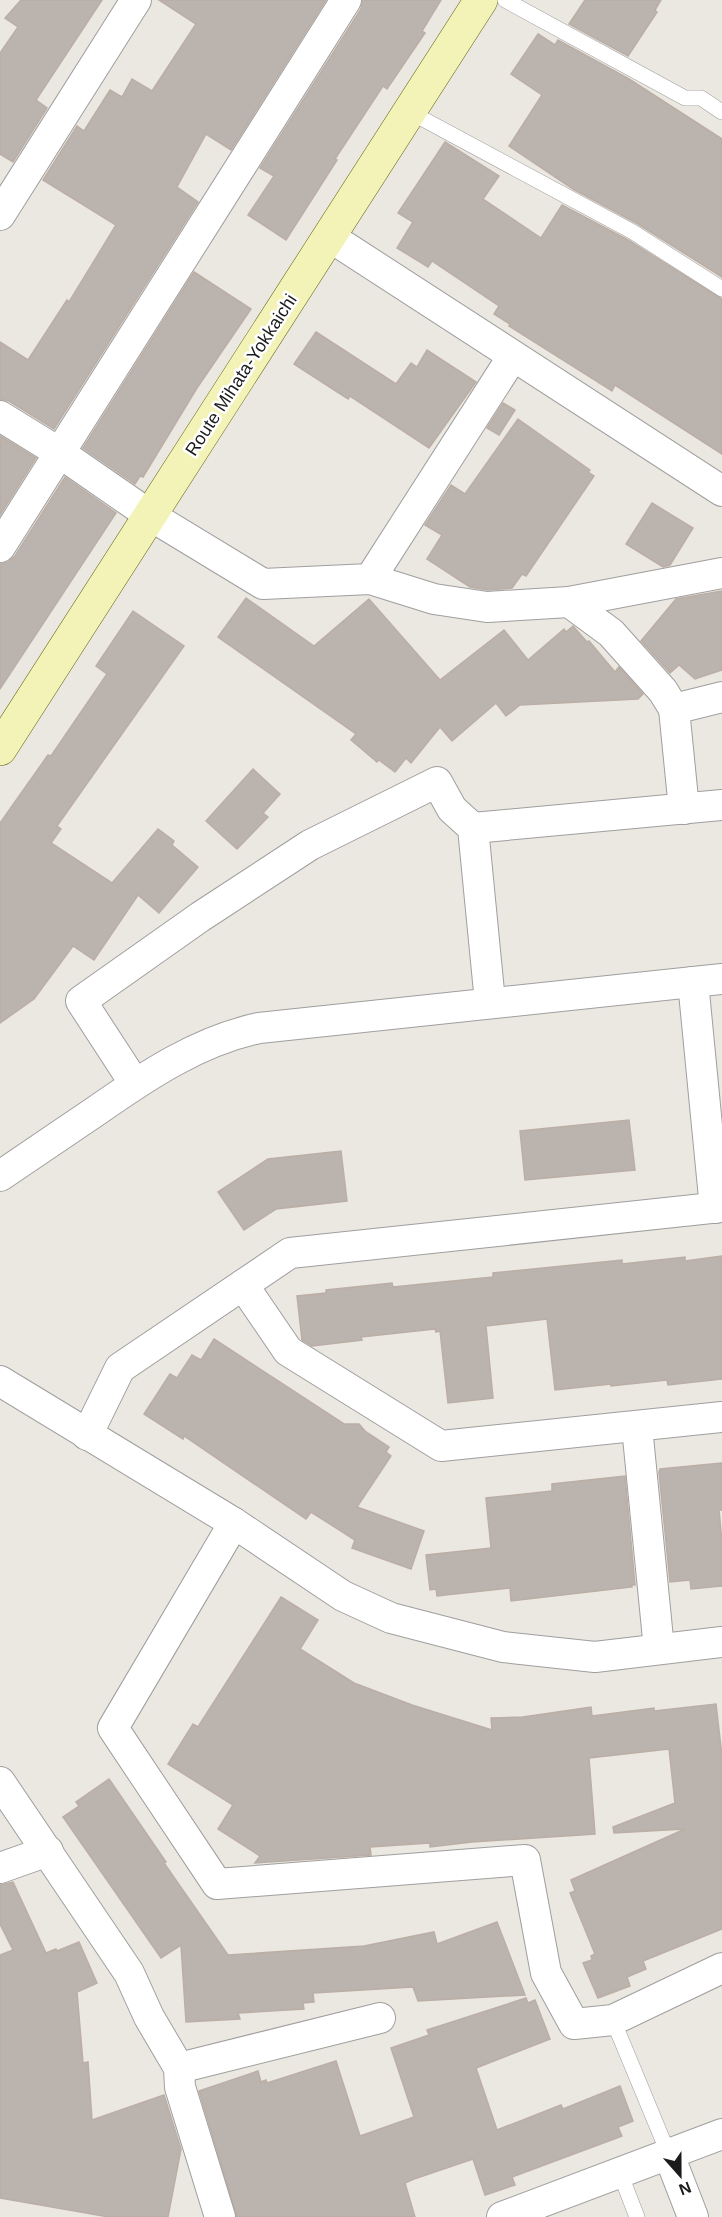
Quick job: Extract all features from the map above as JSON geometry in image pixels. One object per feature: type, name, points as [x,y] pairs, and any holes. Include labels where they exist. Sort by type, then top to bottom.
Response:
[{"type":"main road","name":"Route Mihata-Yokkaichi","points":[[0,749],[481,0]]},
{"type":"street","points":[[0,215],[135,0]]},
{"type":"street","points":[[0,547],[346,0]]},
{"type":"street","points":[[330,237],[722,491]]},
{"type":"street","points":[[370,579],[513,356]]},
{"type":"street","points":[[0,416],[60,453],[151,516],[263,584],[370,579],[434,599],[487,607],[569,602],[722,573]]},
{"type":"street","points":[[569,602],[611,633],[663,691],[674,709],[684,809]]},
{"type":"street","points":[[674,709],[722,697]]},
{"type":"street","points":[[135,1084],[81,1001],[200,917],[310,845],[437,782],[452,809],[473,828],[490,1002]]},
{"type":"street","points":[[473,828],[722,805]]},
{"type":"street","points":[[0,1176],[135,1084],[191,1051],[237,1033],[259,1028],[490,1002],[708,981],[719,1208],[290,1253],[120,1368],[87,1435]]},
{"type":"street","points":[[243,1285],[288,1351],[441,1446],[722,1417]]},
{"type":"street","points":[[0,1381],[234,1522],[344,1596],[391,1618],[503,1647],[595,1657],[722,1642]]},
{"type":"street","points":[[637,1427],[658,1649]]},
{"type":"street","points":[[234,1522],[113,1728],[217,1884],[525,1860],[546,1972],[574,2024],[613,2020],[722,1968]]},
{"type":"street","points":[[0,1782],[129,1973],[148,2017],[179,2068],[180,2087],[220,2217]]},
{"type":"street","points":[[0,1868],[48,1851]]},
{"type":"street","points":[[179,2068],[380,2018]]},
{"type":"street","points":[[502,2217],[722,2134]]},
{"type":"street","points":[[669,2155],[693,2217]]},
{"type":"lane","points":[[505,0],[685,98],[701,98],[722,112]]},
{"type":"lane","points":[[410,112],[633,232],[722,289]]},
{"type":"lane","points":[[613,2020],[669,2155]]},
{"type":"lane","points":[[620,2173],[637,2217]]},
{"type":"building","points":[[21,0],[102,0],[36,100],[47,108],[13,162],[0,154],[0,53],[18,27],[5,18]]},
{"type":"building","points":[[159,0],[326,0],[231,150],[206,134],[177,187],[198,202],[54,429],[9,401],[0,399],[0,342],[28,360],[67,300],[69,302],[116,225],[43,180],[77,126],[84,131],[110,90],[122,97],[132,79],[152,91],[196,24]]},
{"type":"building","points":[[363,0],[441,0],[422,31],[425,33],[387,89],[383,86],[286,240],[248,215],[274,176],[260,168],[361,9]]},
{"type":"building","points":[[585,0],[661,0],[655,10],[657,12],[628,56],[569,24]]},
{"type":"building","points":[[538,34],[555,45],[558,40],[629,79],[722,139],[722,277],[638,224],[573,189],[509,146],[542,95],[511,74]]},
{"type":"building","points":[[445,142],[499,176],[483,199],[541,238],[562,205],[628,240],[722,299],[722,454],[615,385],[612,391],[509,326],[510,324],[494,314],[499,306],[432,261],[428,267],[397,248],[413,222],[398,213]]},
{"type":"building","points":[[194,272],[251,309],[197,388],[143,477],[140,476],[135,484],[83,448]]},
{"type":"building","points":[[316,332],[396,384],[411,363],[417,367],[427,350],[476,382],[429,448],[350,396],[348,399],[294,364]]},
{"type":"building","points":[[503,403],[515,410],[499,435],[487,428]]},
{"type":"building","points":[[518,419],[590,470],[588,472],[594,476],[526,576],[522,574],[512,588],[488,590],[470,587],[427,559],[442,535],[425,525],[451,485],[465,494]]},
{"type":"building","points":[[0,436],[36,458],[0,515]]},
{"type":"building","points":[[65,477],[116,513],[0,689],[0,564],[8,562],[15,556]]},
{"type":"building","points":[[652,503],[693,528],[670,565],[663,567],[626,544]]},
{"type":"building","points":[[722,591],[722,670],[695,679],[679,665],[670,673],[641,641],[676,599]]},
{"type":"building","points":[[246,598],[314,646],[369,599],[440,680],[504,630],[528,660],[564,629],[566,632],[573,626],[615,672],[619,667],[643,694],[638,699],[520,705],[506,716],[496,703],[452,741],[440,727],[411,763],[406,758],[395,772],[379,760],[377,762],[351,740],[356,734],[218,637]]},
{"type":"building","points":[[133,611],[184,646],[57,826],[61,829],[51,843],[112,883],[158,829],[174,841],[172,845],[198,867],[159,913],[138,895],[94,960],[73,946],[34,999],[0,1023],[0,823],[48,755],[51,756],[107,674],[96,666]]},
{"type":"building","points":[[253,769],[280,794],[263,813],[268,817],[237,849],[206,821]]},
{"type":"building","points":[[629,1120],[635,1170],[525,1180],[520,1131]]},
{"type":"building","points":[[341,1151],[347,1201],[276,1209],[244,1230],[218,1192],[268,1159]]},
{"type":"building","points":[[722,1256],[722,1379],[668,1385],[667,1380],[555,1390],[547,1319],[486,1326],[493,1398],[448,1403],[440,1331],[436,1332],[435,1329],[361,1337],[362,1340],[312,1346],[302,1340],[297,1296],[326,1293],[326,1290],[392,1283],[393,1287],[493,1277],[493,1273],[622,1260],[622,1264],[685,1257],[685,1261]]},
{"type":"building","points":[[214,1339],[344,1424],[359,1424],[365,1431],[389,1447],[386,1452],[391,1456],[357,1507],[424,1531],[411,1569],[352,1548],[355,1540],[311,1512],[306,1519],[184,1436],[183,1439],[144,1414],[170,1374],[177,1378],[192,1355],[201,1360]]},
{"type":"building","points":[[722,1463],[722,1510],[719,1510],[722,1586],[691,1589],[690,1580],[670,1582],[660,1469]]},
{"type":"building","points":[[625,1476],[635,1585],[631,1585],[632,1587],[511,1601],[510,1588],[437,1596],[436,1589],[430,1590],[426,1555],[491,1548],[486,1498],[552,1491],[552,1484]]},
{"type":"building","points":[[281,1597],[318,1620],[300,1649],[354,1683],[412,1705],[492,1730],[491,1718],[523,1717],[591,1707],[592,1716],[654,1708],[654,1711],[716,1704],[722,1756],[722,1929],[643,1961],[646,1969],[627,1977],[630,1986],[598,1998],[583,1963],[592,1960],[591,1956],[595,1954],[570,1893],[575,1891],[571,1880],[685,1829],[614,1833],[613,1827],[675,1803],[669,1749],[589,1758],[595,1834],[430,1847],[430,1843],[370,1847],[371,1855],[255,1863],[260,1856],[218,1829],[233,1805],[168,1764],[193,1724],[198,1727]]},
{"type":"building","points":[[109,1779],[228,1955],[364,1946],[434,1932],[437,1944],[497,1922],[525,1995],[418,2001],[413,1987],[313,1993],[314,2002],[303,2003],[304,2009],[238,2013],[240,2019],[186,2022],[181,1945],[161,1958],[63,1817],[79,1806],[76,1802]]},
{"type":"building","points":[[13,1882],[46,1953],[79,1942],[97,1983],[77,1992],[83,2063],[88,2062],[92,2120],[164,2095],[181,2149],[168,2217],[109,2217],[0,2198],[0,1955],[13,1950],[0,1924],[0,1885]]},
{"type":"building","points":[[526,1998],[528,2003],[535,2000],[550,2039],[476,2068],[497,2130],[561,2105],[563,2109],[620,2086],[633,2121],[618,2127],[622,2136],[512,2177],[515,2185],[485,2195],[473,2159],[414,2179],[405,2183],[415,2217],[237,2217],[199,2091],[258,2071],[261,2082],[266,2080],[267,2083],[336,2061],[360,2136],[414,2117],[391,2048],[429,2035],[427,2030]]}]
